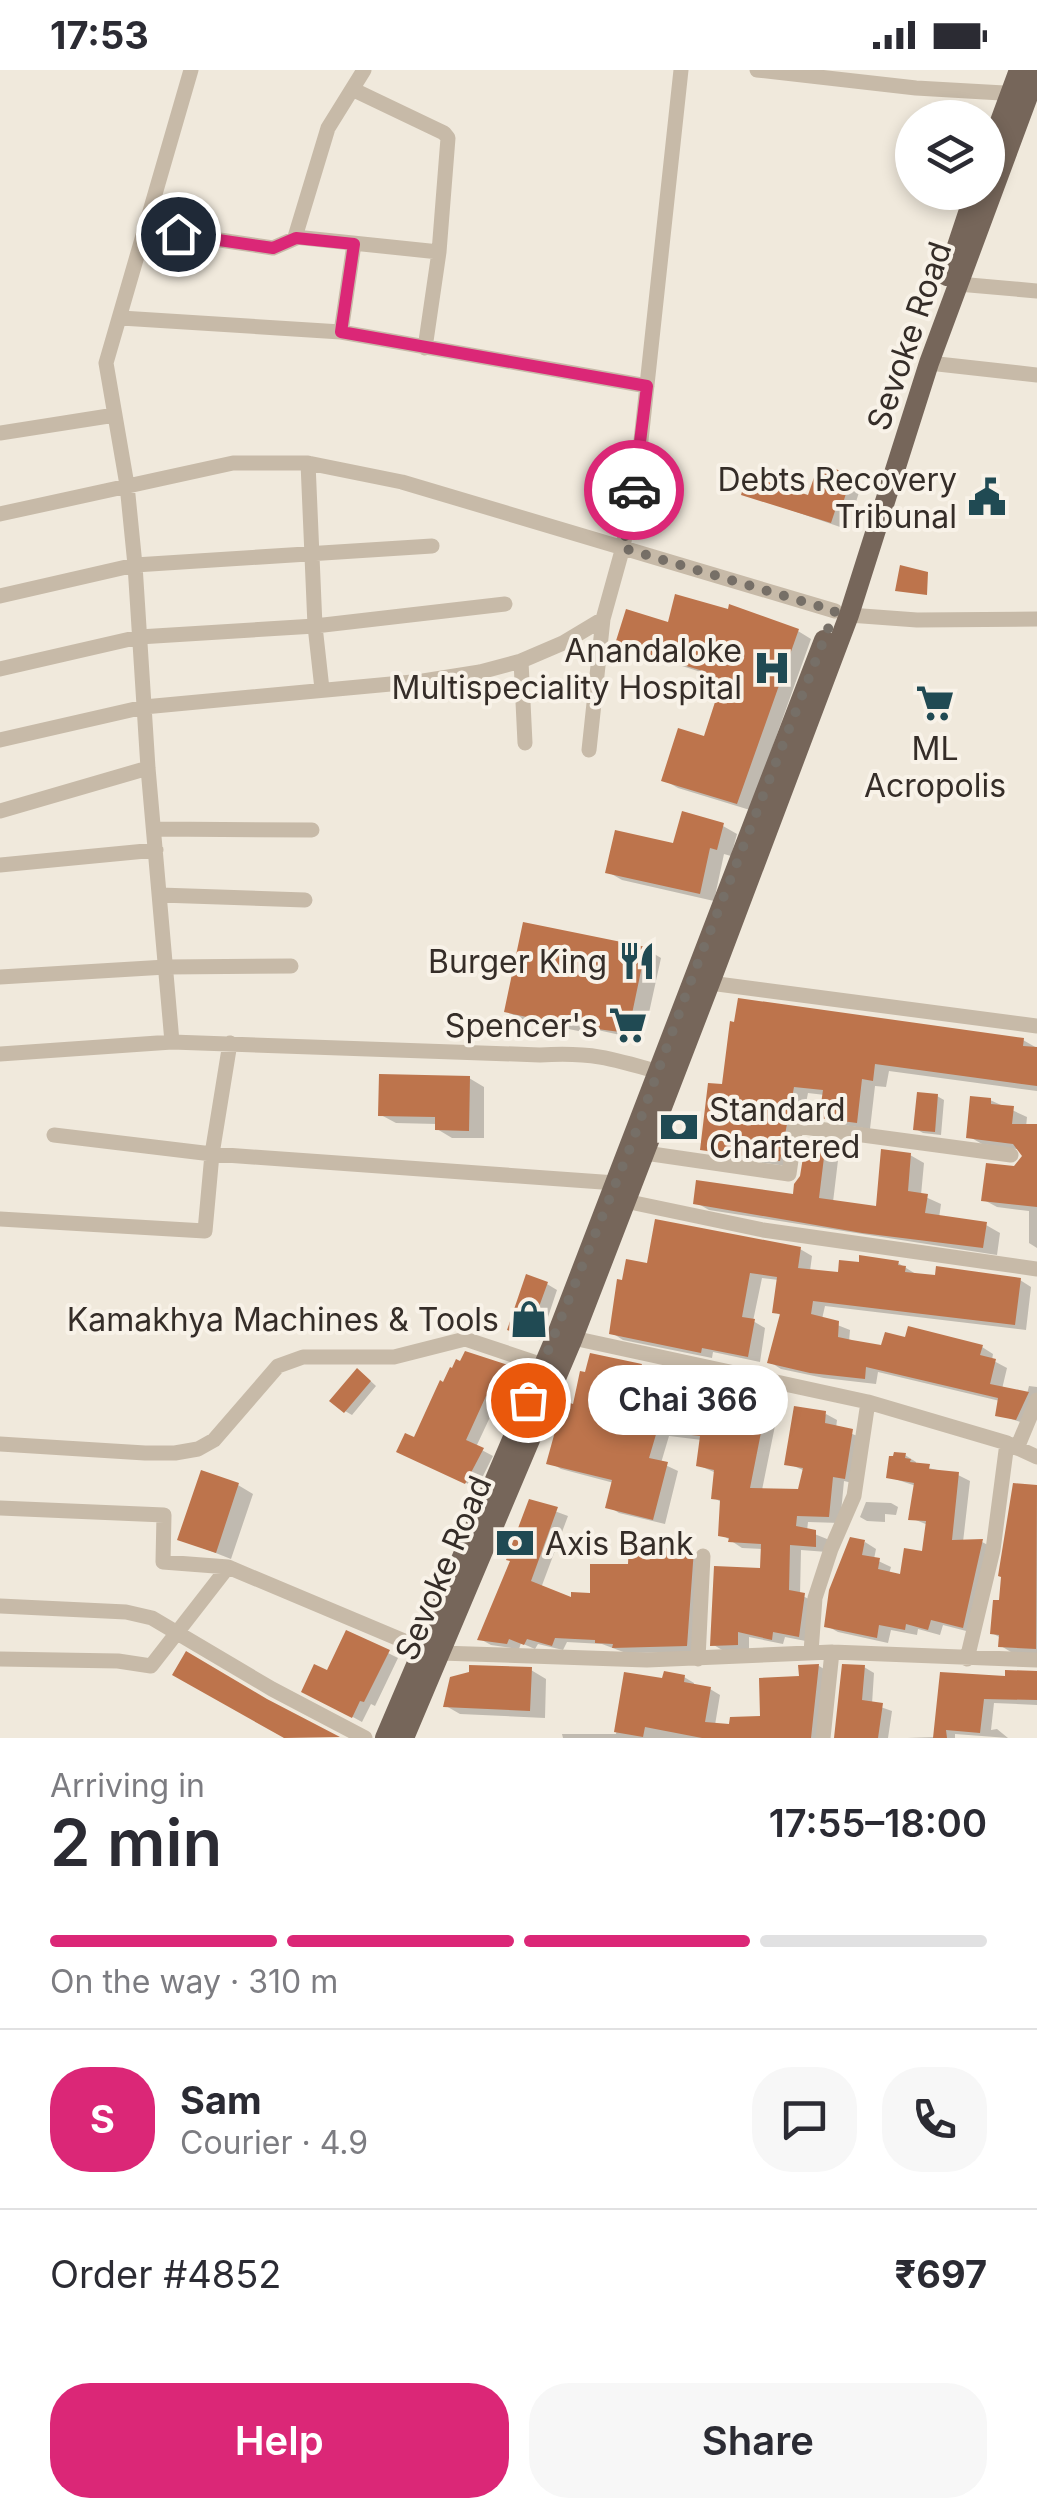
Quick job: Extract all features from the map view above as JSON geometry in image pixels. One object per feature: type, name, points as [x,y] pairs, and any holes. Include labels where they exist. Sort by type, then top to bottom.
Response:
[{"type":"main road","name":"Sevoke Road","points":[[620,1192],[645,1152],[713,946],[842,613],[958,284],[1019,94],[1019,70]]},
{"type":"main road","name":"Sevoke Road","points":[[1005,121],[1019,94],[1037,72]]},
{"type":"main road","name":"Sevoke Road","points":[[842,613],[968,210]]},
{"type":"main road","name":"Sevoke Road","points":[[385,1738],[431,1651],[565,1336],[620,1192],[658,1072],[701,981]]},
{"type":"main road","name":"Sevoke Road","points":[[404,1738],[431,1651],[543,1365],[565,1336]]},
{"type":"street","points":[[172,1042],[135,565],[127,485],[106,363],[191,70]]},
{"type":"street","points":[[296,238],[322,142],[364,70]]},
{"type":"street","points":[[589,750],[603,619],[623,548],[639,460],[681,70]]},
{"type":"street","points":[[757,70],[827,80],[1019,94]]},
{"type":"street","points":[[354,90],[447,135],[439,252],[425,348]]},
{"type":"street","points":[[146,230],[273,248],[296,238],[439,252]]},
{"type":"street","points":[[341,332],[354,244]]},
{"type":"street","points":[[958,284],[1037,291]]},
{"type":"street","points":[[121,318],[341,332],[647,386]]},
{"type":"street","points":[[928,363],[1037,374]]},
{"type":"street","points":[[0,433],[116,415]]},
{"type":"street","points":[[0,514],[233,463],[308,463],[402,482],[842,613],[917,620],[1037,620]]},
{"type":"street","points":[[308,463],[315,626],[322,689]]},
{"type":"street","points":[[0,596],[135,565],[432,546]]},
{"type":"street","points":[[0,669],[139,636],[315,626],[506,604]]},
{"type":"street","points":[[0,740],[144,708],[480,672],[522,661],[603,619]]},
{"type":"street","points":[[522,661],[525,744]]},
{"type":"street","points":[[0,811],[148,768]]},
{"type":"street","points":[[155,829],[312,830]]},
{"type":"street","points":[[0,865],[156,850]]},
{"type":"street","points":[[160,895],[305,900]]},
{"type":"street","points":[[0,977],[291,966]]},
{"type":"street","points":[[701,981],[1037,1026]]},
{"type":"street","points":[[0,1054],[172,1042],[230,1043],[540,1056],[585,1054],[658,1072]]},
{"type":"street","points":[[0,1218],[202,1232],[206,1228],[212,1154],[230,1043]]},
{"type":"street","points":[[645,1152],[789,1174],[796,1126],[1011,1155]]},
{"type":"street","points":[[54,1135],[212,1154],[620,1192],[763,1230],[1037,1269]]},
{"type":"street","points":[[565,1336],[868,1402],[1037,1457]]},
{"type":"street","points":[[0,1444],[145,1453],[198,1448],[214,1440],[278,1366],[303,1358],[394,1357],[465,1339],[543,1365]]},
{"type":"street","points":[[967,1659],[1012,1446],[1037,1400]]},
{"type":"street","points":[[811,1652],[816,1598],[831,1548],[854,1496],[868,1402]]},
{"type":"street","points":[[0,1508],[164,1514],[164,1562],[228,1567],[431,1651],[533,1659],[698,1659],[832,1652],[1037,1660]]},
{"type":"street","points":[[698,1659],[703,1556]]},
{"type":"street","points":[[0,1659],[118,1661],[151,1666],[228,1567]]},
{"type":"street","points":[[0,1606],[126,1612],[152,1618],[365,1738]]},
{"type":"street","points":[[823,1738],[832,1652]]},
{"type":"building","points":[[819,463],[852,475],[831,523],[741,495],[747,475],[808,495]]},
{"type":"building","points":[[900,565],[928,572],[927,595],[895,591]]},
{"type":"building","points":[[675,594],[728,609],[729,604],[799,629],[737,804],[661,781],[678,728],[704,736],[716,699],[698,693],[706,672],[615,644],[626,609],[668,622]]},
{"type":"building","points":[[682,811],[724,823],[717,850],[710,848],[700,894],[605,873],[615,830],[673,843]]},
{"type":"building","points":[[523,922],[646,947],[628,1033],[569,1021],[568,1026],[504,1012]]},
{"type":"building","points":[[738,998],[1024,1038],[1023,1046],[1037,1047],[1037,1086],[875,1064],[873,1081],[862,1079],[857,1123],[819,1118],[823,1090],[794,1087],[780,1161],[700,1150],[708,1083],[722,1084],[730,1021],[734,1022]]},
{"type":"building","points":[[379,1074],[470,1076],[469,1131],[435,1130],[435,1117],[378,1116]]},
{"type":"building","points":[[917,1092],[938,1094],[935,1132],[913,1130]]},
{"type":"building","points":[[970,1096],[991,1098],[991,1104],[1014,1106],[1012,1124],[1037,1124],[1037,1207],[981,1201],[986,1163],[1014,1166],[1022,1156],[1013,1144],[966,1138]]},
{"type":"building","points":[[806,1139],[826,1141],[819,1198],[876,1206],[881,1149],[911,1153],[908,1191],[928,1194],[925,1213],[987,1222],[983,1248],[862,1233],[693,1204],[696,1180],[793,1194]]},
{"type":"building","points":[[655,1219],[801,1247],[798,1268],[838,1272],[839,1260],[859,1262],[859,1255],[899,1261],[898,1265],[906,1266],[905,1272],[935,1275],[936,1266],[1021,1278],[1015,1325],[813,1301],[811,1314],[839,1321],[838,1337],[852,1340],[881,1345],[885,1332],[905,1337],[908,1326],[983,1345],[980,1355],[996,1359],[990,1384],[1029,1392],[1016,1420],[995,1416],[998,1398],[866,1367],[865,1379],[767,1363],[780,1314],[772,1313],[777,1277],[750,1273],[742,1317],[755,1319],[748,1357],[702,1348],[701,1353],[609,1334],[617,1279],[622,1280],[626,1259],[647,1263]]},
{"type":"building","points":[[526,1274],[548,1282],[528,1337],[507,1330]]},
{"type":"building","points":[[465,1351],[508,1365],[492,1399],[486,1396],[466,1440],[484,1448],[465,1484],[396,1452],[405,1433],[414,1437],[440,1380],[443,1382]]},
{"type":"building","points":[[590,1353],[665,1373],[658,1398],[666,1400],[661,1418],[694,1420],[702,1378],[715,1380],[708,1418],[730,1422],[733,1409],[753,1413],[759,1390],[769,1392],[750,1488],[798,1489],[803,1468],[784,1465],[794,1406],[826,1411],[825,1423],[853,1429],[845,1479],[833,1477],[829,1517],[797,1516],[796,1526],[816,1530],[816,1547],[790,1545],[789,1590],[805,1593],[799,1637],[773,1632],[772,1640],[738,1632],[738,1645],[710,1646],[714,1566],[760,1568],[761,1544],[728,1542],[729,1538],[718,1536],[720,1500],[711,1499],[714,1470],[696,1466],[700,1436],[657,1431],[649,1458],[668,1462],[653,1520],[605,1508],[612,1480],[546,1464],[556,1428],[559,1429],[567,1402],[573,1404],[580,1371],[585,1372]]},
{"type":"building","points":[[357,1368],[371,1381],[344,1413],[329,1401]]},
{"type":"building","points":[[894,1452],[906,1453],[910,1462],[930,1464],[929,1469],[959,1472],[952,1540],[983,1539],[963,1628],[931,1620],[928,1630],[906,1624],[905,1630],[879,1625],[877,1638],[824,1627],[829,1590],[850,1537],[865,1540],[862,1555],[880,1558],[878,1569],[900,1574],[904,1548],[922,1551],[926,1521],[908,1520],[914,1483],[886,1478],[889,1456]]},
{"type":"building","points":[[201,1470],[239,1483],[216,1553],[177,1540]]},
{"type":"building","points":[[1013,1483],[1037,1485],[1036,1649],[998,1647],[999,1635],[990,1634],[993,1600],[999,1600],[998,1576]]},
{"type":"building","points":[[529,1499],[558,1507],[531,1581],[571,1597],[571,1592],[590,1593],[590,1564],[628,1564],[629,1544],[694,1549],[687,1646],[612,1648],[613,1644],[595,1640],[555,1638],[552,1646],[527,1639],[524,1645],[509,1639],[507,1644],[477,1640],[510,1561],[506,1560]]},
{"type":"building","points":[[346,1630],[390,1650],[352,1718],[301,1692],[314,1664],[327,1670]]},
{"type":"building","points":[[186,1651],[340,1737],[284,1738],[172,1675]]},
{"type":"building","points":[[819,1664],[811,1738],[702,1738],[645,1727],[643,1737],[614,1732],[624,1672],[662,1678],[664,1671],[685,1675],[684,1682],[711,1687],[705,1722],[729,1724],[730,1717],[760,1716],[759,1678],[799,1676],[798,1665]]},
{"type":"building","points":[[842,1664],[865,1665],[862,1700],[883,1703],[878,1738],[834,1738]]},
{"type":"building","points":[[469,1665],[532,1667],[530,1711],[443,1707],[450,1677],[469,1672]]},
{"type":"building","points":[[1005,1670],[1037,1671],[1037,1700],[984,1699],[980,1733],[946,1730],[947,1738],[933,1738],[940,1672],[1005,1676]]},
{"type":"way so far","points":[[528,1400],[630,1148],[835,611],[623,548],[634,490]]},
{"type":"place","name":"Debts Recovery Tribunal","points":[[987,497]]},
{"type":"place","name":"Anandaloke Multispeciality Hospital","points":[[772,668]]},
{"type":"place","name":"ML Acropolis","points":[[935,703]]},
{"type":"place","name":"Burger King","points":[[637,961]]},
{"type":"place","name":"Spencer's","points":[[628,1025]]},
{"type":"place","name":"Standard Chartered","points":[[679,1127]]},
{"type":"place","name":"Kamakhya Machines & Tools","points":[[529,1319]]},
{"type":"place","name":"Chai 366","points":[[528,1400]]},
{"type":"place","name":"Axis Bank","points":[[515,1543]]},
{"type":"route","points":[[178,234],[273,248],[296,238],[354,244],[341,332],[647,386],[634,490]]}]
